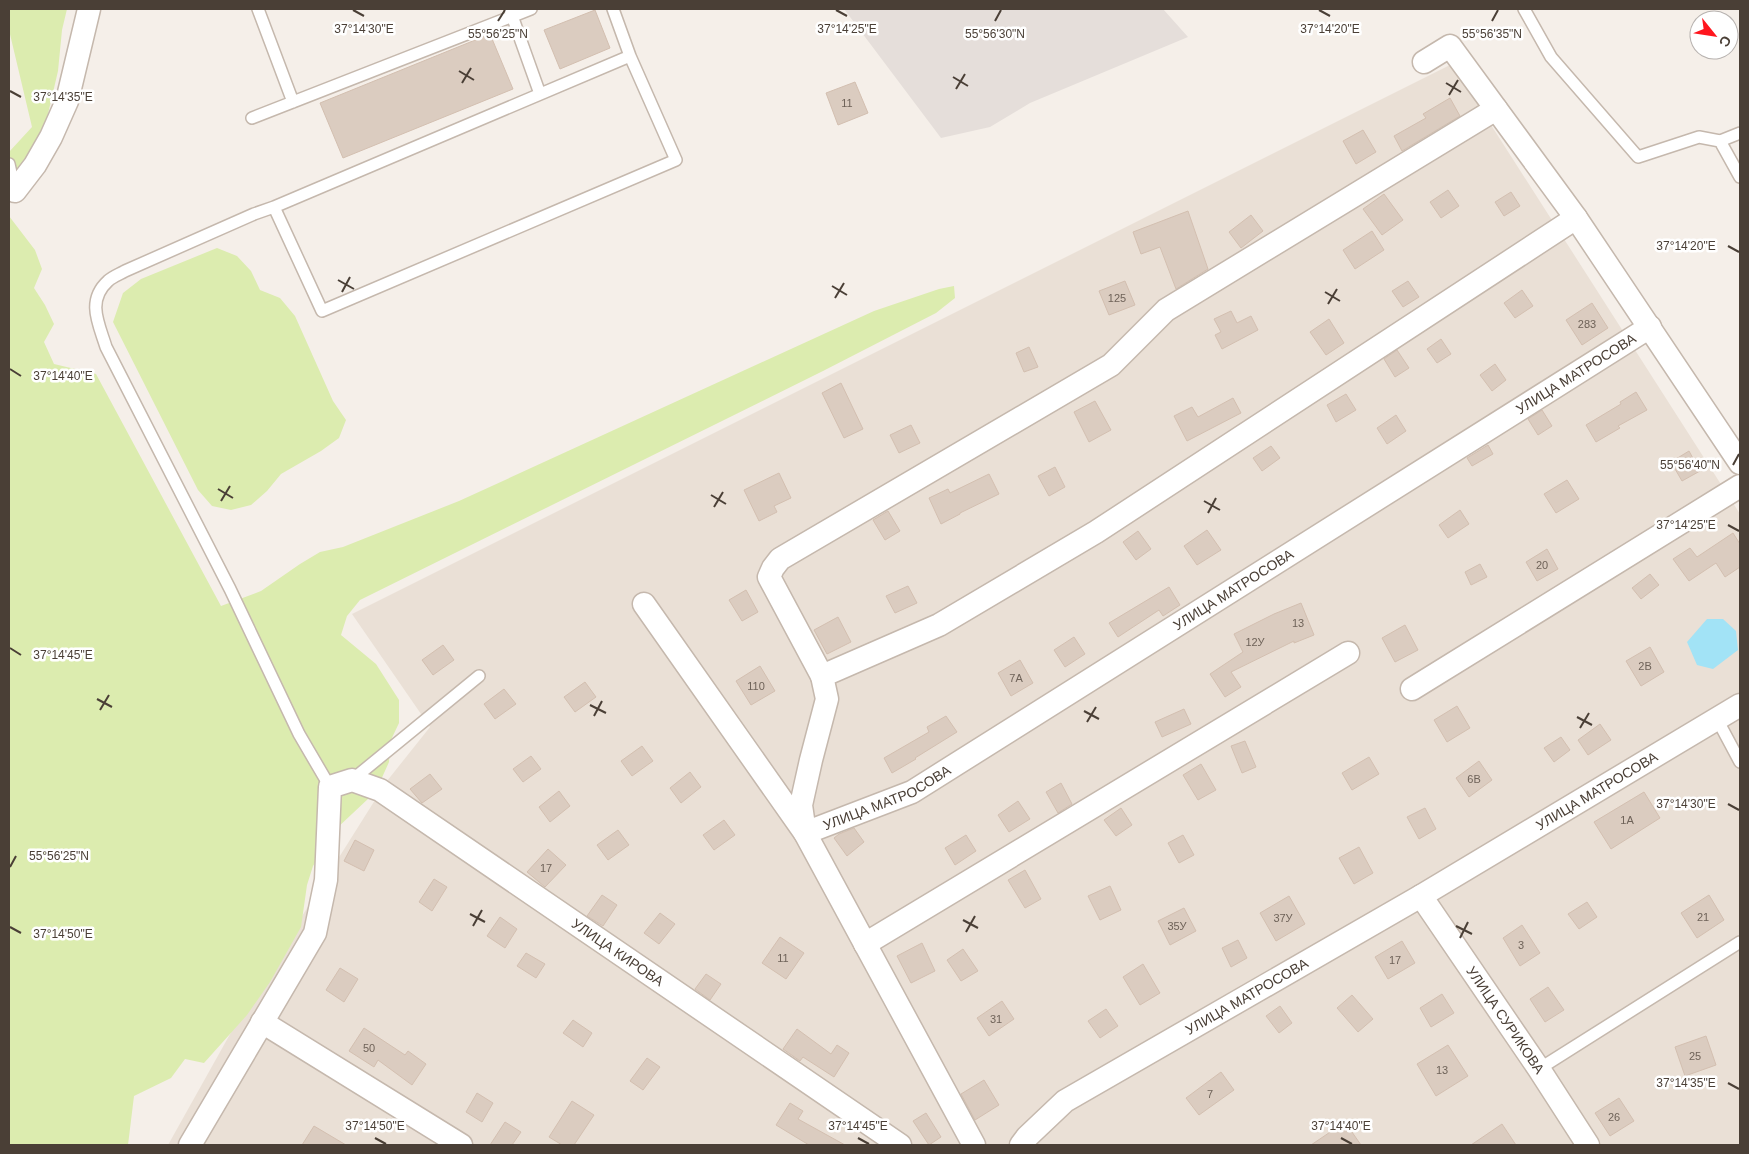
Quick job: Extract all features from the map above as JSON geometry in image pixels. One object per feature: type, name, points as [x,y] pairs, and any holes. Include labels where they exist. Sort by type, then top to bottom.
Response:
[{"type":"street","points":[[15,191],[35,165],[52,137],[68,101],[89,9]]},
{"type":"street","name":"УЛИЦА МАТРОСОВА","points":[[1424,62],[1450,46],[1576,218],[1740,463]]},
{"type":"street","name":"УЛИЦА МАТРОСОВА","points":[[805,833],[802,805],[811,760],[827,699],[822,676],[769,577],[780,559],[1111,365],[1166,310],[1496,109]]},
{"type":"street","points":[[822,676],[938,625],[1096,532],[1576,218]]},
{"type":"street","name":"УЛИЦА МАТРОСОВА","points":[[805,833],[912,792],[1650,327]]},
{"type":"street","points":[[1412,689],[1740,486]]},
{"type":"street","name":"УЛИЦА МАТРОСОВА","points":[[644,604],[805,833],[974,1145]]},
{"type":"street","points":[[865,944],[1348,653]]},
{"type":"street","name":"УЛИЦА МАТРОСОВА","points":[[1020,1145],[1065,1101],[1421,896],[1740,705]]},
{"type":"street","points":[[190,1145],[314,933],[326,880],[330,788],[352,780]]},
{"type":"street","name":"УЛИЦА КИРОВА","points":[[352,780],[380,790],[900,1145]]},
{"type":"street","name":"УЛИЦА СУРИКОВА","points":[[1421,896],[1539,1069],[1588,1145]]},
{"type":"street","points":[[262,1022],[461,1145]]},
{"type":"lane","points":[[258,9],[293,102]]},
{"type":"lane","points":[[252,118],[511,12],[530,9]]},
{"type":"lane","points":[[274,207],[322,311],[676,160],[630,56],[613,9]]},
{"type":"lane","points":[[1524,9],[1551,57],[1638,157],[1699,137],[1720,141],[1740,133]]},
{"type":"lane","points":[[511,12],[540,94]]},
{"type":"lane","points":[[330,788],[299,734],[230,589],[106,347],[94,310],[97,296],[108,281],[159,256],[254,214],[630,56]]},
{"type":"lane","points":[[1720,141],[1740,177]]},
{"type":"lane","points":[[9,164],[15,191]]},
{"type":"lane","points":[[352,780],[479,676]]},
{"type":"lane","points":[[1717,719],[1740,762]]},
{"type":"lane","points":[[1539,1069],[1740,942]]},
{"type":"shaded area","points":[[844,9],[1163,9],[1188,37],[1030,103],[990,127],[941,138]]},
{"type":"shaded area","points":[[1452,64],[1740,514],[1740,1145],[168,1145],[248,1002],[387,781],[430,727],[352,614]]},
{"type":"green space","points":[[9,9],[67,9],[62,30],[58,71],[44,131],[9,184],[9,152],[32,127],[9,30]]},
{"type":"green space","points":[[9,216],[35,250],[42,269],[34,288],[54,324],[44,342],[54,364],[96,374],[221,606],[261,591],[320,552],[343,547],[459,501],[874,311],[939,289],[954,286],[955,298],[936,313],[823,371],[360,600],[347,616],[341,635],[376,664],[399,700],[399,723],[390,742],[389,762],[380,782],[369,798],[336,829],[313,866],[307,885],[301,927],[270,982],[247,1015],[204,1063],[185,1059],[171,1078],[134,1096],[128,1145],[9,1145]]},
{"type":"green space","points":[[217,248],[237,256],[251,271],[260,290],[280,298],[295,316],[333,401],[346,420],[339,438],[321,451],[281,474],[267,491],[251,505],[231,510],[212,506],[198,490],[113,322],[123,293],[141,279]]},
{"type":"water","points":[[1707,619],[1723,619],[1736,631],[1738,650],[1713,669],[1697,665],[1687,642]]},
{"type":"building","points":[[595,10],[610,48],[560,69],[544,30]]},
{"type":"building","points":[[490,34],[513,89],[343,158],[320,103]]},
{"type":"building","points":[[855,82],[868,113],[838,125],[826,93]]},
{"type":"building","points":[[1450,98],[1460,116],[1402,151],[1394,136],[1426,118],[1423,114]]},
{"type":"building","points":[[1363,130],[1376,152],[1356,164],[1343,141]]},
{"type":"building","points":[[1448,190],[1459,206],[1441,218],[1430,202]]},
{"type":"building","points":[[1511,192],[1520,206],[1504,216],[1495,202]]},
{"type":"building","points":[[1384,194],[1403,220],[1382,235],[1363,209]]},
{"type":"building","points":[[1188,211],[1208,269],[1176,289],[1160,247],[1141,254],[1133,232]]},
{"type":"building","points":[[1251,215],[1263,231],[1241,248],[1229,232]]},
{"type":"building","points":[[1372,231],[1384,250],[1355,269],[1343,250]]},
{"type":"building","points":[[1125,281],[1135,305],[1109,315],[1099,291]]},
{"type":"building","points":[[1408,281],[1419,297],[1403,307],[1392,291]]},
{"type":"building","points":[[1522,290],[1533,306],[1515,318],[1504,303]]},
{"type":"building","points":[[1592,303],[1608,328],[1582,345],[1566,320]]},
{"type":"building","points":[[1231,311],[1237,323],[1251,316],[1258,330],[1222,349],[1215,335],[1221,332],[1214,319]]},
{"type":"building","points":[[1329,319],[1344,343],[1326,355],[1310,332]]},
{"type":"building","points":[[1441,339],[1451,354],[1437,363],[1427,349]]},
{"type":"building","points":[[1029,347],[1038,367],[1024,372],[1016,353]]},
{"type":"building","points":[[1397,350],[1409,368],[1395,377],[1384,359]]},
{"type":"building","points":[[1495,364],[1506,380],[1492,391],[1480,375]]},
{"type":"building","points":[[841,383],[863,429],[844,438],[822,393]]},
{"type":"building","points":[[1636,392],[1647,410],[1618,426],[1620,428],[1596,442],[1586,425],[1621,404],[1620,402]]},
{"type":"building","points":[[1346,394],[1356,410],[1336,422],[1327,405]]},
{"type":"building","points":[[1233,398],[1241,413],[1187,441],[1174,416],[1192,407],[1198,417]]},
{"type":"building","points":[[1095,401],[1111,430],[1089,442],[1074,412]]},
{"type":"building","points":[[1542,410],[1552,426],[1538,435],[1528,419]]},
{"type":"building","points":[[1396,415],[1406,431],[1387,444],[1377,428]]},
{"type":"building","points":[[911,425],[920,443],[899,453],[890,435]]},
{"type":"building","points":[[1488,445],[1493,454],[1472,466],[1467,458]]},
{"type":"building","points":[[1271,446],[1280,458],[1262,471],[1253,458]]},
{"type":"building","points":[[1689,451],[1700,471],[1682,481],[1671,462]]},
{"type":"building","points":[[1055,467],[1065,487],[1049,496],[1038,476]]},
{"type":"building","points":[[779,473],[791,498],[774,506],[777,512],[759,521],[744,490]]},
{"type":"building","points":[[989,474],[999,494],[941,524],[929,498],[948,489],[950,493]]},
{"type":"building","points":[[1567,480],[1579,499],[1556,513],[1544,494]]},
{"type":"building","points":[[1460,510],[1469,524],[1448,538],[1439,525]]},
{"type":"building","points":[[888,511],[900,531],[885,540],[873,520]]},
{"type":"building","points":[[1207,530],[1221,550],[1197,565],[1184,546]]},
{"type":"building","points":[[1138,531],[1151,549],[1136,560],[1123,542]]},
{"type":"building","points":[[1733,533],[1740,544],[1740,567],[1725,577],[1716,563],[1689,581],[1673,559],[1690,548],[1697,557]]},
{"type":"building","points":[[1547,549],[1558,569],[1537,581],[1526,562]]},
{"type":"building","points":[[1480,564],[1487,577],[1471,585],[1465,572]]},
{"type":"building","points":[[1650,574],[1659,585],[1641,599],[1632,588]]},
{"type":"building","points":[[908,586],[917,603],[895,613],[886,596]]},
{"type":"building","points":[[1169,587],[1180,605],[1163,616],[1159,610],[1118,637],[1109,623]]},
{"type":"building","points":[[746,590],[758,612],[742,621],[729,600]]},
{"type":"building","points":[[1301,603],[1314,635],[1294,643],[1294,641],[1231,672],[1241,687],[1225,697],[1210,674],[1243,652],[1234,634]]},
{"type":"building","points":[[838,617],[851,642],[827,654],[814,630]]},
{"type":"building","points":[[1405,625],[1418,650],[1395,662],[1382,638]]},
{"type":"building","points":[[1074,637],[1085,654],[1065,667],[1054,650]]},
{"type":"building","points":[[443,645],[454,660],[433,675],[422,660]]},
{"type":"building","points":[[1650,647],[1664,672],[1641,686],[1626,661]]},
{"type":"building","points":[[1020,660],[1033,683],[1011,696],[998,673]]},
{"type":"building","points":[[760,666],[775,691],[751,705],[736,681]]},
{"type":"building","points":[[585,682],[596,697],[575,712],[564,697]]},
{"type":"building","points":[[504,689],[516,704],[495,719],[484,704]]},
{"type":"building","points":[[1457,706],[1470,728],[1447,742],[1434,720]]},
{"type":"building","points":[[1184,709],[1191,724],[1162,737],[1155,722]]},
{"type":"building","points":[[946,716],[957,732],[892,773],[884,758],[929,732],[927,727]]},
{"type":"building","points":[[1600,724],[1611,740],[1588,755],[1578,740]]},
{"type":"building","points":[[1561,737],[1570,750],[1554,762],[1544,748]]},
{"type":"building","points":[[1245,741],[1256,767],[1242,773],[1231,746]]},
{"type":"building","points":[[642,746],[653,761],[632,776],[621,761]]},
{"type":"building","points":[[531,756],[541,769],[523,782],[513,769]]},
{"type":"building","points":[[1369,757],[1379,774],[1352,790],[1342,773]]},
{"type":"building","points":[[1479,761],[1492,780],[1469,797],[1456,778]]},
{"type":"building","points":[[1201,764],[1216,790],[1198,800],[1183,775]]},
{"type":"building","points":[[690,772],[701,787],[681,803],[670,788]]},
{"type":"building","points":[[430,774],[442,789],[422,803],[410,789]]},
{"type":"building","points":[[1061,783],[1072,804],[1058,813],[1046,792]]},
{"type":"building","points":[[559,791],[570,806],[550,822],[539,807]]},
{"type":"building","points":[[1644,792],[1660,818],[1611,849],[1594,822]]},
{"type":"building","points":[[1018,801],[1030,819],[1009,832],[998,815]]},
{"type":"building","points":[[1121,808],[1132,825],[1116,836],[1104,820]]},
{"type":"building","points":[[1425,808],[1436,829],[1419,839],[1407,817]]},
{"type":"building","points":[[724,820],[735,835],[714,850],[703,835]]},
{"type":"building","points":[[854,828],[864,842],[847,856],[834,838]]},
{"type":"building","points":[[618,830],[629,845],[608,860],[597,845]]},
{"type":"building","points":[[966,835],[976,851],[955,865],[945,848]]},
{"type":"building","points":[[1183,835],[1194,855],[1179,863],[1168,843]]},
{"type":"building","points":[[355,840],[374,850],[364,871],[344,861]]},
{"type":"building","points":[[1359,847],[1373,873],[1354,884],[1339,858]]},
{"type":"building","points":[[548,849],[566,865],[545,887],[527,872]]},
{"type":"building","points":[[1025,870],[1041,899],[1025,908],[1008,880]]},
{"type":"building","points":[[434,879],[447,887],[432,911],[419,902]]},
{"type":"building","points":[[1110,886],[1121,910],[1100,920],[1088,896]]},
{"type":"building","points":[[602,895],[617,905],[603,926],[587,916]]},
{"type":"building","points":[[1709,895],[1724,920],[1697,938],[1681,913]]},
{"type":"building","points":[[1289,896],[1305,924],[1276,941],[1260,913]]},
{"type":"building","points":[[1587,902],[1597,917],[1579,929],[1568,914]]},
{"type":"building","points":[[1184,908],[1196,931],[1170,945],[1158,921]]},
{"type":"building","points":[[660,913],[675,924],[659,944],[644,933]]},
{"type":"building","points":[[500,917],[517,929],[505,948],[487,936]]},
{"type":"building","points":[[1522,925],[1540,953],[1520,966],[1503,938]]},
{"type":"building","points":[[780,937],[804,953],[786,979],[762,963]]},
{"type":"building","points":[[1238,940],[1247,958],[1231,967],[1222,948]]},
{"type":"building","points":[[1402,941],[1415,963],[1388,979],[1375,957]]},
{"type":"building","points":[[922,943],[935,971],[911,983],[897,956]]},
{"type":"building","points":[[963,949],[978,971],[961,981],[947,960]]},
{"type":"building","points":[[526,953],[545,964],[536,978],[517,966]]},
{"type":"building","points":[[1143,964],[1160,993],[1140,1005],[1123,977]]},
{"type":"building","points":[[340,968],[358,979],[344,1002],[326,990]]},
{"type":"building","points":[[706,974],[721,984],[710,1000],[695,989]]},
{"type":"building","points":[[1548,987],[1564,1010],[1545,1022],[1530,999]]},
{"type":"building","points":[[1442,994],[1454,1013],[1431,1027],[1420,1008]]},
{"type":"building","points":[[1352,995],[1373,1019],[1358,1032],[1337,1008]]},
{"type":"building","points":[[1002,1001],[1014,1019],[989,1036],[977,1018]]},
{"type":"building","points":[[1280,1006],[1292,1023],[1279,1033],[1266,1016]]},
{"type":"building","points":[[1106,1009],[1118,1026],[1100,1038],[1088,1021]]},
{"type":"building","points":[[573,1020],[592,1033],[583,1047],[563,1033]]},
{"type":"building","points":[[364,1028],[405,1055],[408,1051],[426,1064],[412,1085],[378,1060],[374,1067],[349,1051]]},
{"type":"building","points":[[797,1029],[831,1054],[837,1045],[849,1053],[834,1077],[803,1057],[800,1061],[783,1049]]},
{"type":"building","points":[[1706,1036],[1716,1065],[1685,1076],[1675,1047]]},
{"type":"building","points":[[1448,1045],[1468,1076],[1436,1096],[1417,1064]]},
{"type":"building","points":[[647,1058],[660,1067],[643,1090],[630,1081]]},
{"type":"building","points":[[1221,1072],[1234,1090],[1199,1115],[1186,1098]]},
{"type":"building","points":[[984,1080],[999,1105],[975,1120],[961,1094]]},
{"type":"building","points":[[477,1093],[493,1103],[482,1122],[466,1112]]},
{"type":"building","points":[[1619,1098],[1634,1121],[1610,1136],[1595,1113]]},
{"type":"building","points":[[572,1101],[594,1115],[574,1145],[562,1145],[549,1137]]},
{"type":"building","points":[[790,1103],[803,1111],[798,1119],[845,1145],[809,1145],[776,1125]]},
{"type":"building","points":[[926,1113],[941,1137],[929,1145],[913,1121]]},
{"type":"building","points":[[505,1122],[521,1132],[512,1145],[490,1145]]},
{"type":"building","points":[[1345,1122],[1361,1145],[1311,1145]]},
{"type":"building","points":[[1502,1124],[1516,1145],[1471,1145]]},
{"type":"building","points":[[314,1126],[346,1145],[302,1145]]}]
